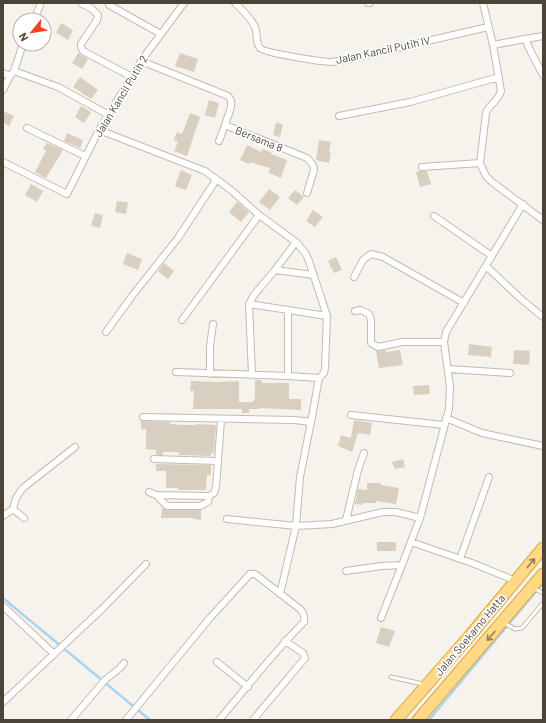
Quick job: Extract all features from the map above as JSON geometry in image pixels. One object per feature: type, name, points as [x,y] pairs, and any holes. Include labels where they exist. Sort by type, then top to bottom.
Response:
[{"type":"highway","name":"Jalan Soekarno Hatta","points":[[396,720],[543,548]]},
{"type":"highway","name":"Jalan Soekarno Hatta","points":[[418,720],[543,574]]},
{"type":"street","points":[[80,3],[92,9],[98,15],[97,20],[80,47],[83,51],[132,77]]},
{"type":"street","name":"Jalan Kancil Putih 2","points":[[3,162],[67,194],[99,130],[141,62],[184,3]]},
{"type":"street","name":"Jalan Kancil Putih IV","points":[[235,3],[250,19],[255,27],[257,41],[262,50],[332,62],[488,28]]},
{"type":"street","points":[[483,3],[493,45],[501,91],[499,98],[488,108],[486,113],[480,163],[486,176],[492,182],[543,220]]},
{"type":"street","points":[[109,5],[161,34]]},
{"type":"street","points":[[493,45],[543,36]]},
{"type":"street","points":[[525,39],[543,75]]},
{"type":"street","points":[[3,90],[14,71],[20,52]]},
{"type":"street","name":"Bersama 8","points":[[141,62],[228,96],[232,101],[232,105],[225,125],[307,158],[313,165],[314,170],[307,193]]},
{"type":"street","points":[[14,71],[58,87],[109,115]]},
{"type":"street","points":[[3,73],[10,76]]},
{"type":"street","points":[[339,116],[410,102],[499,77]]},
{"type":"street","points":[[219,141],[225,125]]},
{"type":"street","points":[[27,128],[85,156]]},
{"type":"street","points":[[99,130],[204,171],[231,190],[259,215],[296,242],[306,254],[327,316],[325,368],[324,373],[319,378],[312,422],[300,477],[296,526],[280,594]]},
{"type":"street","points":[[422,167],[480,163]]},
{"type":"street","points":[[106,332],[132,296],[178,238],[216,180]]},
{"type":"street","points":[[381,618],[420,518],[449,409],[450,387],[444,342],[446,332],[523,204]]},
{"type":"street","points":[[182,320],[259,215]]},
{"type":"street","points":[[434,216],[492,256]]},
{"type":"street","points":[[252,375],[249,304],[254,295],[296,242]]},
{"type":"street","points":[[354,277],[363,260],[371,254],[375,254],[383,257],[464,303]]},
{"type":"street","points":[[486,266],[521,299],[543,317]]},
{"type":"street","points":[[275,270],[314,275]]},
{"type":"street","points":[[249,304],[327,316]]},
{"type":"street","points":[[288,310],[288,376]]},
{"type":"street","points":[[355,311],[361,310],[369,314],[371,320],[372,343],[378,347],[402,342],[444,342]]},
{"type":"street","points":[[210,374],[210,346],[213,324]]},
{"type":"street","points":[[448,369],[510,373]]},
{"type":"street","points":[[176,372],[319,378]]},
{"type":"street","points":[[351,415],[444,425]]},
{"type":"street","points":[[143,417],[221,420],[295,420],[312,422]]},
{"type":"street","points":[[446,418],[482,433],[543,446]]},
{"type":"street","points":[[156,495],[209,496],[214,493],[216,486],[221,420]]},
{"type":"street","points":[[3,516],[13,509],[16,498],[22,488],[76,447]]},
{"type":"street","points":[[346,520],[364,452]]},
{"type":"street","points":[[154,459],[217,461]]},
{"type":"street","points":[[460,559],[489,477]]},
{"type":"street","points":[[149,492],[156,495],[167,506],[200,506],[208,502],[209,496]]},
{"type":"street","points":[[13,509],[24,518]]},
{"type":"street","points":[[227,518],[296,526],[332,524],[383,512],[420,518]]},
{"type":"street","points":[[411,542],[516,581]]},
{"type":"street","points":[[3,702],[102,609],[146,564]]},
{"type":"street","points":[[346,571],[402,565]]},
{"type":"street","points":[[126,720],[200,630],[250,574],[255,574],[300,610],[304,614],[305,618],[304,622],[285,640],[248,687],[219,720]]},
{"type":"street","points":[[3,606],[59,650]]},
{"type":"street","points":[[253,720],[305,658],[303,653],[285,640]]},
{"type":"street","points":[[217,662],[248,687]]},
{"type":"street","points":[[71,720],[102,682],[124,663]]},
{"type":"lane","points":[[532,587],[543,594]]},
{"type":"lane","points":[[502,622],[518,630],[522,628],[543,603]]},
{"type":"lane","points":[[391,677],[427,685]]},
{"type":"building","points":[[61,23],[73,30],[68,40],[56,33]]},
{"type":"building","points":[[78,53],[88,59],[82,69],[72,63]]},
{"type":"building","points":[[180,53],[198,59],[194,72],[175,66]]},
{"type":"building","points":[[80,77],[98,90],[91,99],[73,87]]},
{"type":"building","points":[[209,100],[219,103],[215,118],[205,115]]},
{"type":"building","points":[[81,106],[91,112],[84,123],[75,117]]},
{"type":"building","points":[[3,111],[14,116],[9,126],[3,122]]},
{"type":"building","points":[[190,113],[200,117],[187,156],[174,151],[178,142],[174,140],[177,132],[182,134]]},
{"type":"building","points":[[276,123],[283,124],[280,137],[273,135]]},
{"type":"building","points":[[67,133],[83,140],[80,148],[64,141]]},
{"type":"building","points":[[319,140],[331,142],[329,163],[316,160]]},
{"type":"building","points":[[47,143],[63,150],[46,178],[35,172],[46,151],[43,149]]},
{"type":"building","points":[[247,145],[261,152],[262,149],[271,152],[271,154],[287,160],[281,178],[269,173],[270,168],[250,162],[249,164],[240,160]]},
{"type":"building","points":[[181,170],[192,175],[186,190],[175,186]]},
{"type":"building","points":[[427,171],[431,184],[420,187],[416,172]]},
{"type":"building","points":[[31,184],[43,191],[37,202],[25,195]]},
{"type":"building","points":[[269,189],[280,197],[270,210],[259,202]]},
{"type":"building","points":[[295,190],[304,197],[297,205],[288,198]]},
{"type":"building","points":[[117,201],[128,202],[126,214],[115,212]]},
{"type":"building","points":[[237,202],[249,212],[241,222],[229,212]]},
{"type":"building","points":[[313,210],[323,217],[315,227],[306,221]]},
{"type":"building","points":[[95,213],[103,215],[100,228],[91,226]]},
{"type":"building","points":[[127,253],[142,259],[138,270],[123,264]]},
{"type":"building","points":[[336,257],[342,270],[334,273],[328,261]]},
{"type":"building","points":[[164,263],[174,271],[168,279],[158,271]]},
{"type":"building","points":[[469,344],[492,347],[491,357],[468,355]]},
{"type":"building","points":[[386,350],[386,352],[400,350],[403,365],[379,368],[376,351]]},
{"type":"building","points":[[514,350],[530,351],[529,365],[513,364]]},
{"type":"building","points":[[255,380],[262,380],[262,383],[289,383],[289,399],[301,399],[301,410],[260,408],[249,409],[249,413],[242,413],[242,409],[193,409],[194,391],[190,391],[191,381],[239,381],[239,402],[253,402],[255,399]]},
{"type":"building","points":[[429,385],[430,394],[414,395],[413,386]]},
{"type":"building","points":[[354,420],[372,423],[370,435],[358,433],[352,452],[338,446],[341,435],[351,438]]},
{"type":"building","points":[[141,421],[170,422],[170,424],[183,425],[216,425],[214,453],[211,453],[211,456],[179,455],[179,452],[163,452],[163,455],[156,455],[156,450],[146,449],[146,429],[141,429]]},
{"type":"building","points":[[403,459],[405,467],[395,469],[392,462]]},
{"type":"building","points":[[156,464],[211,465],[211,475],[207,475],[206,490],[178,490],[178,488],[166,488],[166,471],[156,471]]},
{"type":"building","points":[[367,483],[381,483],[381,485],[399,488],[396,504],[376,501],[376,503],[363,503],[363,505],[355,504],[358,489],[367,490]]},
{"type":"building","points":[[162,508],[167,510],[201,510],[201,520],[194,518],[161,518]]},
{"type":"building","points":[[377,542],[396,542],[396,551],[377,551]]},
{"type":"building","points":[[381,627],[395,631],[389,647],[376,643]]},
{"type":"waterway","points":[[429,720],[543,583]]},
{"type":"waterway","points":[[3,598],[150,720]]}]
